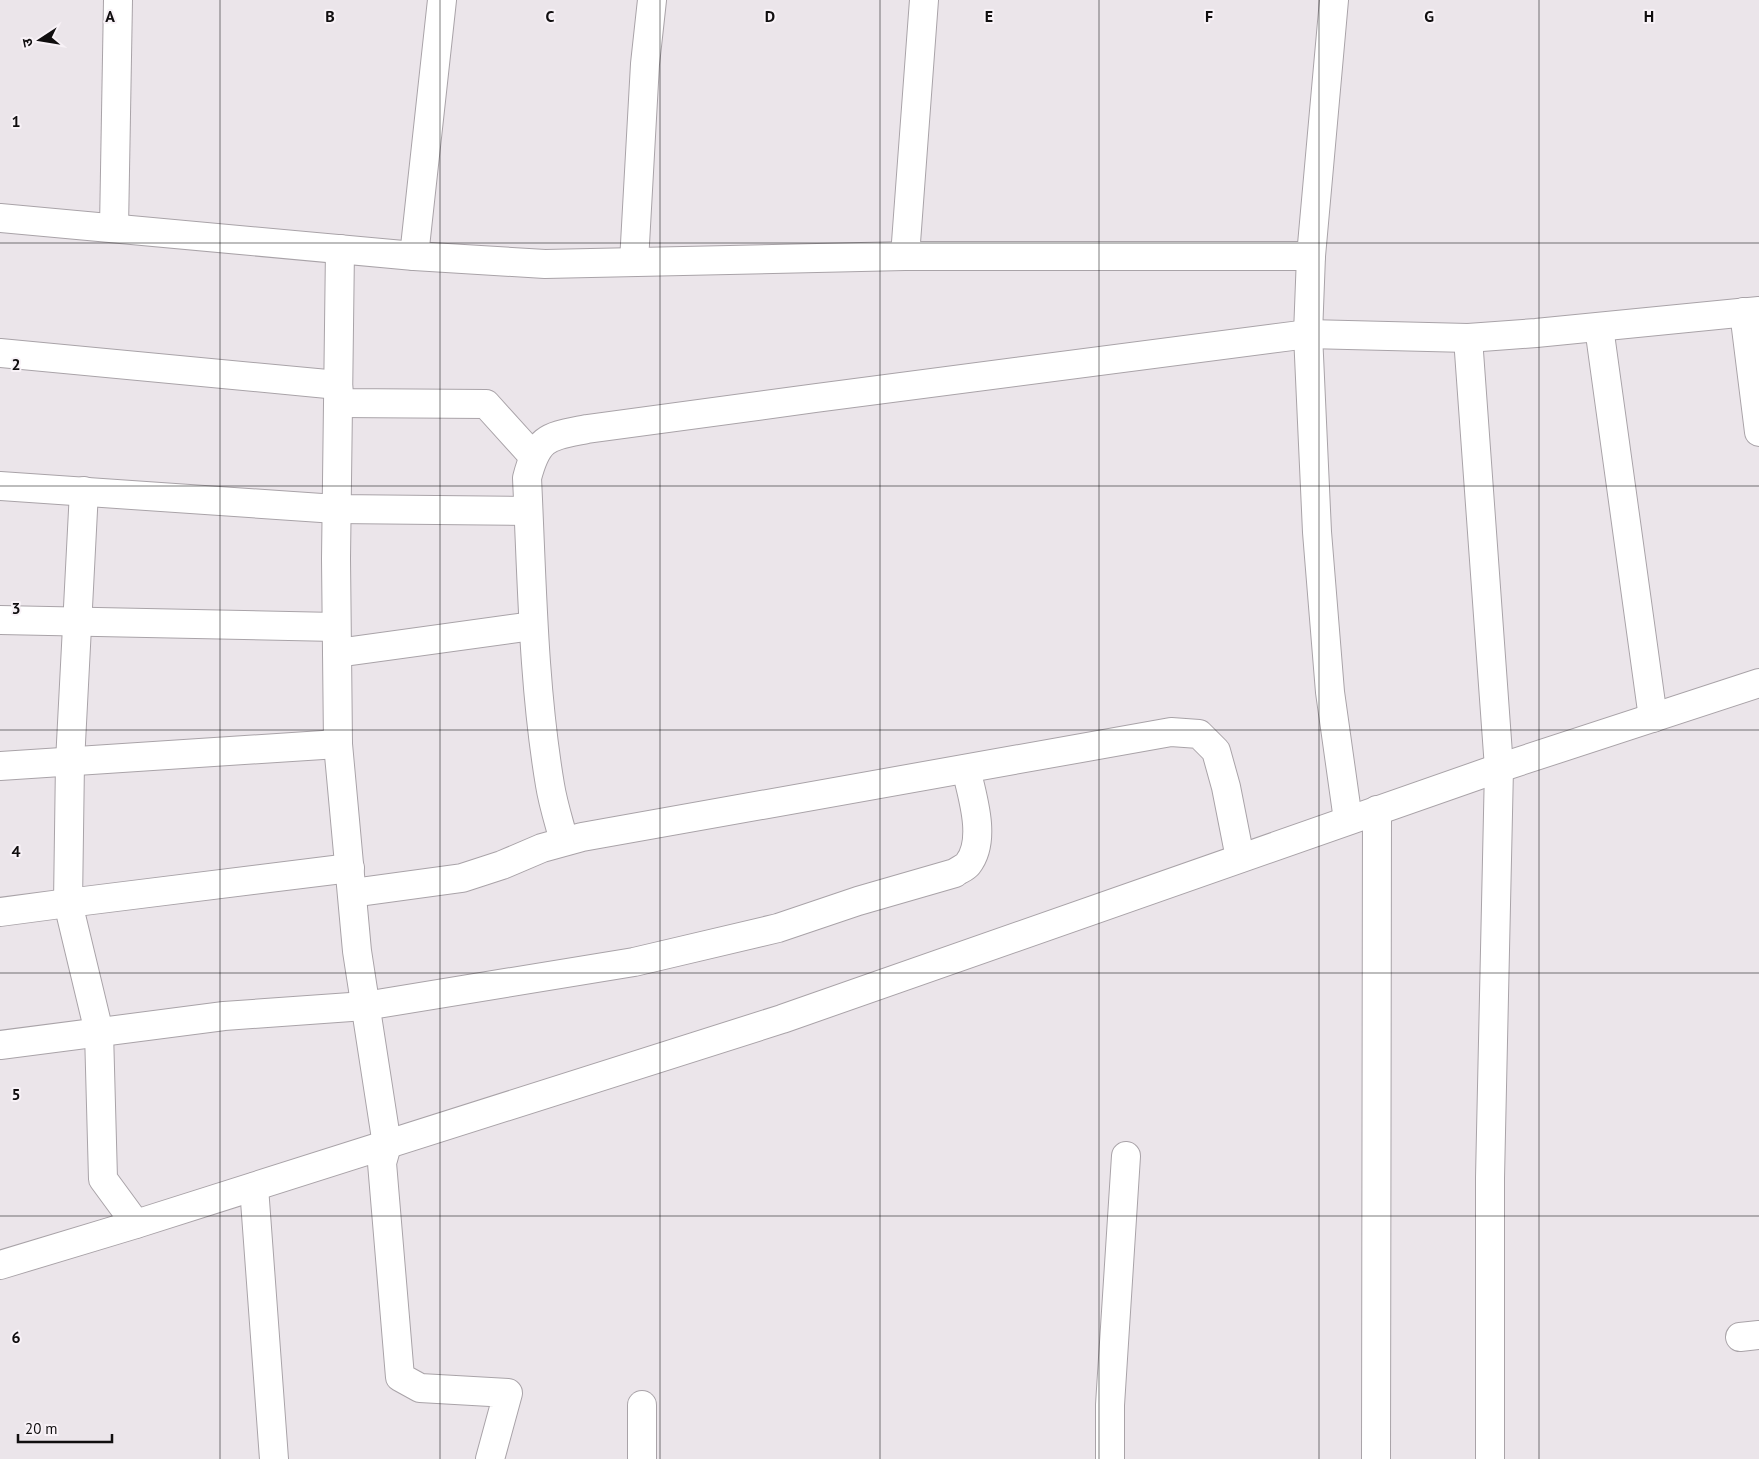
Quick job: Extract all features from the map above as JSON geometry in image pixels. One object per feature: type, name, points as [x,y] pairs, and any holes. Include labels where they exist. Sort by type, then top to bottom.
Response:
[{"type":"street","points":[[114,228],[118,0]]},
{"type":"street","points":[[414,256],[442,0]]},
{"type":"street","points":[[634,262],[645,64],[652,0]]},
{"type":"street","points":[[905,256],[924,0]]},
{"type":"street","points":[[1334,0],[1311,256],[1308,334],[1317,532],[1330,692],[1348,820]]},
{"type":"street","points":[[0,218],[414,256],[544,264],[905,256],[1311,256]]},
{"type":"street","points":[[340,249],[336,509],[338,744],[357,950],[387,1144],[382,1163],[400,1377],[420,1388],[508,1392],[490,1459]]},
{"type":"street","points":[[564,841],[550,787],[533,626],[527,478],[533,456],[543,442],[559,435],[587,429],[1308,334],[1468,338],[1751,312],[1759,432]]},
{"type":"street","points":[[1599,327],[1653,718]]},
{"type":"street","points":[[1468,338],[1498,768],[1490,1178],[1490,1459]]},
{"type":"street","points":[[0,353],[338,385]]},
{"type":"street","points":[[338,385],[340,404],[486,404],[533,456]]},
{"type":"street","points":[[0,486],[336,509],[528,511]]},
{"type":"street","points":[[84,491],[70,762],[68,903],[99,1032],[103,1179],[136,1224]]},
{"type":"street","points":[[0,620],[76,621],[337,640],[533,626]]},
{"type":"street","points":[[0,1265],[254,1187],[782,1019],[1498,768],[1759,684]]},
{"type":"street","points":[[0,912],[68,903],[351,881],[462,878],[564,841],[1171,732],[1199,734],[1216,751],[1226,787],[1240,858]]},
{"type":"street","points":[[0,766],[338,744]]},
{"type":"street","points":[[0,1046],[224,1016],[365,1006],[643,960],[778,928],[858,901],[955,873],[968,864],[978,844],[976,814],[966,768]]},
{"type":"street","points":[[1376,1459],[1377,810]]},
{"type":"street","points":[[1110,1459],[1110,1405],[1126,1156]]},
{"type":"street","points":[[254,1187],[274,1459]]},
{"type":"street","points":[[642,1405],[642,1459]]}]
